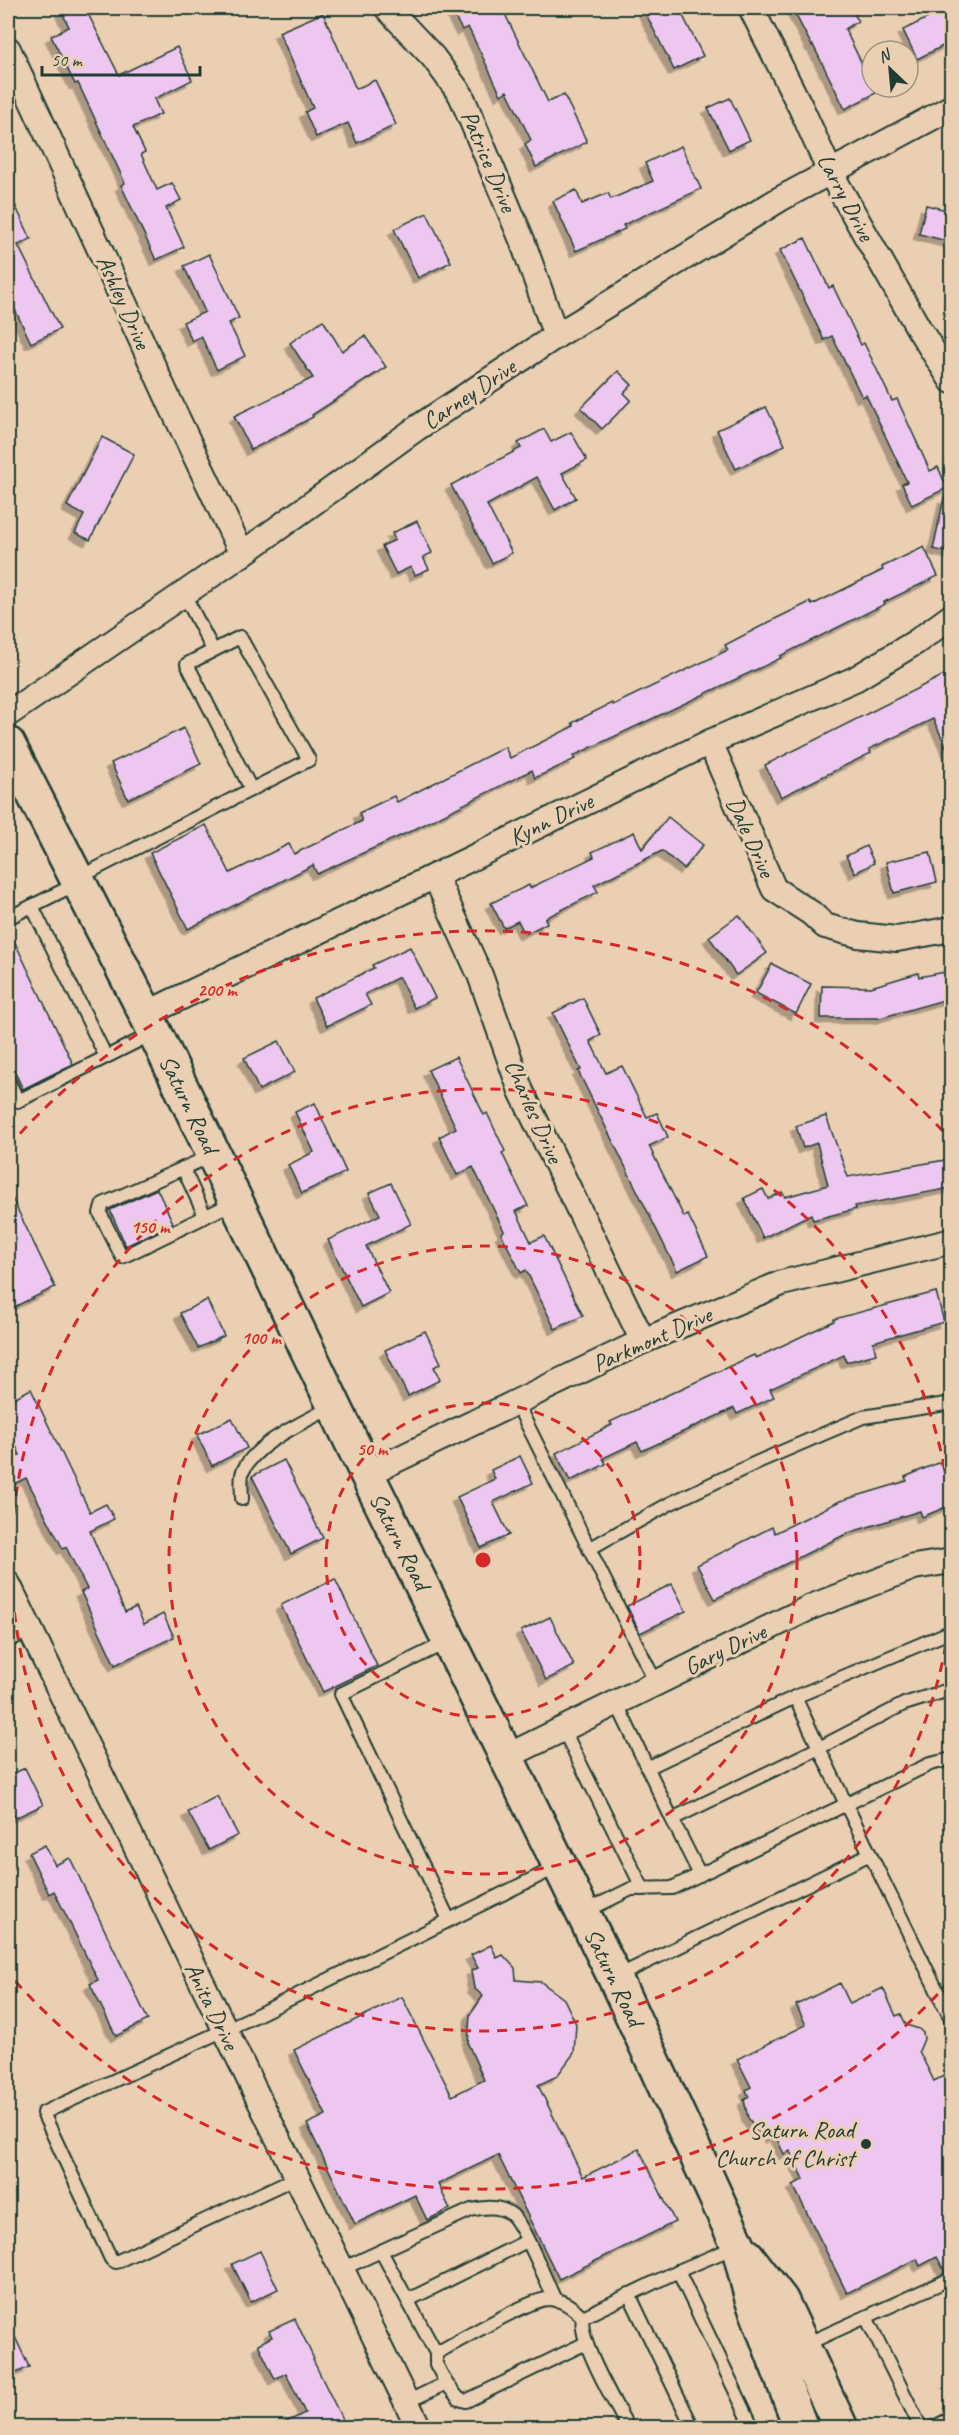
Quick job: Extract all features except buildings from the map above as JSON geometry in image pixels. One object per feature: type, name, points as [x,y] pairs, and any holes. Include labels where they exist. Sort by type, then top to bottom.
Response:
[{"type":"street","name":"Patrice Drive","points":[[387,8],[433,57],[460,95],[522,240],[556,336]]},
{"type":"street","name":"Larry Drive","points":[[751,8],[830,172],[951,381]]},
{"type":"street","name":"Ashley Drive","points":[[8,49],[242,554]]},
{"type":"street","name":"Carney Drive","points":[[8,714],[242,554],[417,428],[556,336],[780,199],[951,107]]},
{"type":"street","name":"Kynn Drive","points":[[150,1023],[435,876],[710,742],[855,679],[916,642],[951,616]]},
{"type":"street","name":"Dale Drive","points":[[710,742],[774,889],[811,913],[825,926],[858,935],[897,939],[951,929]]},
{"type":"street","name":"Saturn Road","points":[[8,744],[150,1023],[367,1474],[615,1978],[738,2245],[752,2299],[801,2427]]},
{"type":"street","name":"Charles Drive","points":[[435,876],[480,975],[521,1091],[643,1341]]},
{"type":"street","name":"Parkmont Drive","points":[[367,1474],[643,1341],[782,1283],[951,1241]]},
{"type":"street","name":"Gary Drive","points":[[506,1757],[811,1607],[914,1567],[951,1561]]},
{"type":"street","name":"Anita Drive","points":[[8,1584],[419,2427]]},
{"type":"street","name":"Saturn Road","points":[[738,2245],[782,2300],[841,2427]]},
{"type":"lane","points":[[184,594],[213,650]]},
{"type":"lane","points":[[8,918],[309,760],[240,637],[187,664],[251,789]]},
{"type":"lane","points":[[32,906],[106,1057]]},
{"type":"lane","points":[[8,1080],[18,1101],[106,1057],[150,1023]]},
{"type":"lane","points":[[213,1154],[103,1204],[100,1213],[122,1257],[236,1201]]},
{"type":"lane","points":[[183,1168],[206,1216]]},
{"type":"lane","points":[[516,1402],[656,1683]]},
{"type":"lane","points":[[589,1550],[669,1504],[760,1461],[863,1417],[951,1403]]},
{"type":"lane","points":[[242,1499],[242,1473],[253,1455],[270,1442],[334,1406]]},
{"type":"lane","points":[[8,1641],[30,1630]]},
{"type":"lane","points":[[647,1768],[795,1697],[951,1631]]},
{"type":"lane","points":[[449,1920],[341,1694],[450,1641]]},
{"type":"lane","points":[[672,1819],[904,1704],[951,1689]]},
{"type":"lane","points":[[795,1697],[870,1854],[947,1998],[951,2021]]},
{"type":"lane","points":[[616,1702],[700,1875]]},
{"type":"lane","points":[[563,1729],[643,1889]]},
{"type":"lane","points":[[583,1912],[631,1889],[672,1888],[930,1764],[951,1759]]},
{"type":"lane","points":[[615,1978],[870,1854]]},
{"type":"lane","points":[[297,2177],[116,2262],[111,2259],[43,2114],[255,2016],[560,1865]]},
{"type":"lane","points":[[342,2269],[446,2220],[486,2206],[501,2209],[512,2215],[555,2300]]},
{"type":"lane","points":[[408,2300],[527,2241]]},
{"type":"lane","points":[[628,2427],[586,2343],[581,2325],[583,2318],[628,2294],[738,2245]]},
{"type":"lane","points":[[381,2252],[436,2353],[436,2364],[446,2383],[459,2399],[466,2401],[586,2343]]},
{"type":"lane","points":[[678,2271],[753,2427]]},
{"type":"lane","points":[[803,2345],[951,2278]]},
{"type":"lane","points":[[628,2294],[693,2427]]},
{"type":"lane","points":[[436,2353],[544,2299],[569,2304],[583,2318]]},
{"type":"lane","points":[[866,2316],[921,2427]]},
{"type":"lane","points":[[407,2402],[446,2383]]},
{"type":"lane","points":[[932,2427],[951,2418]]},
{"type":"place","name":"Saturn Road Church of Christ","points":[[866,2144]]}]
